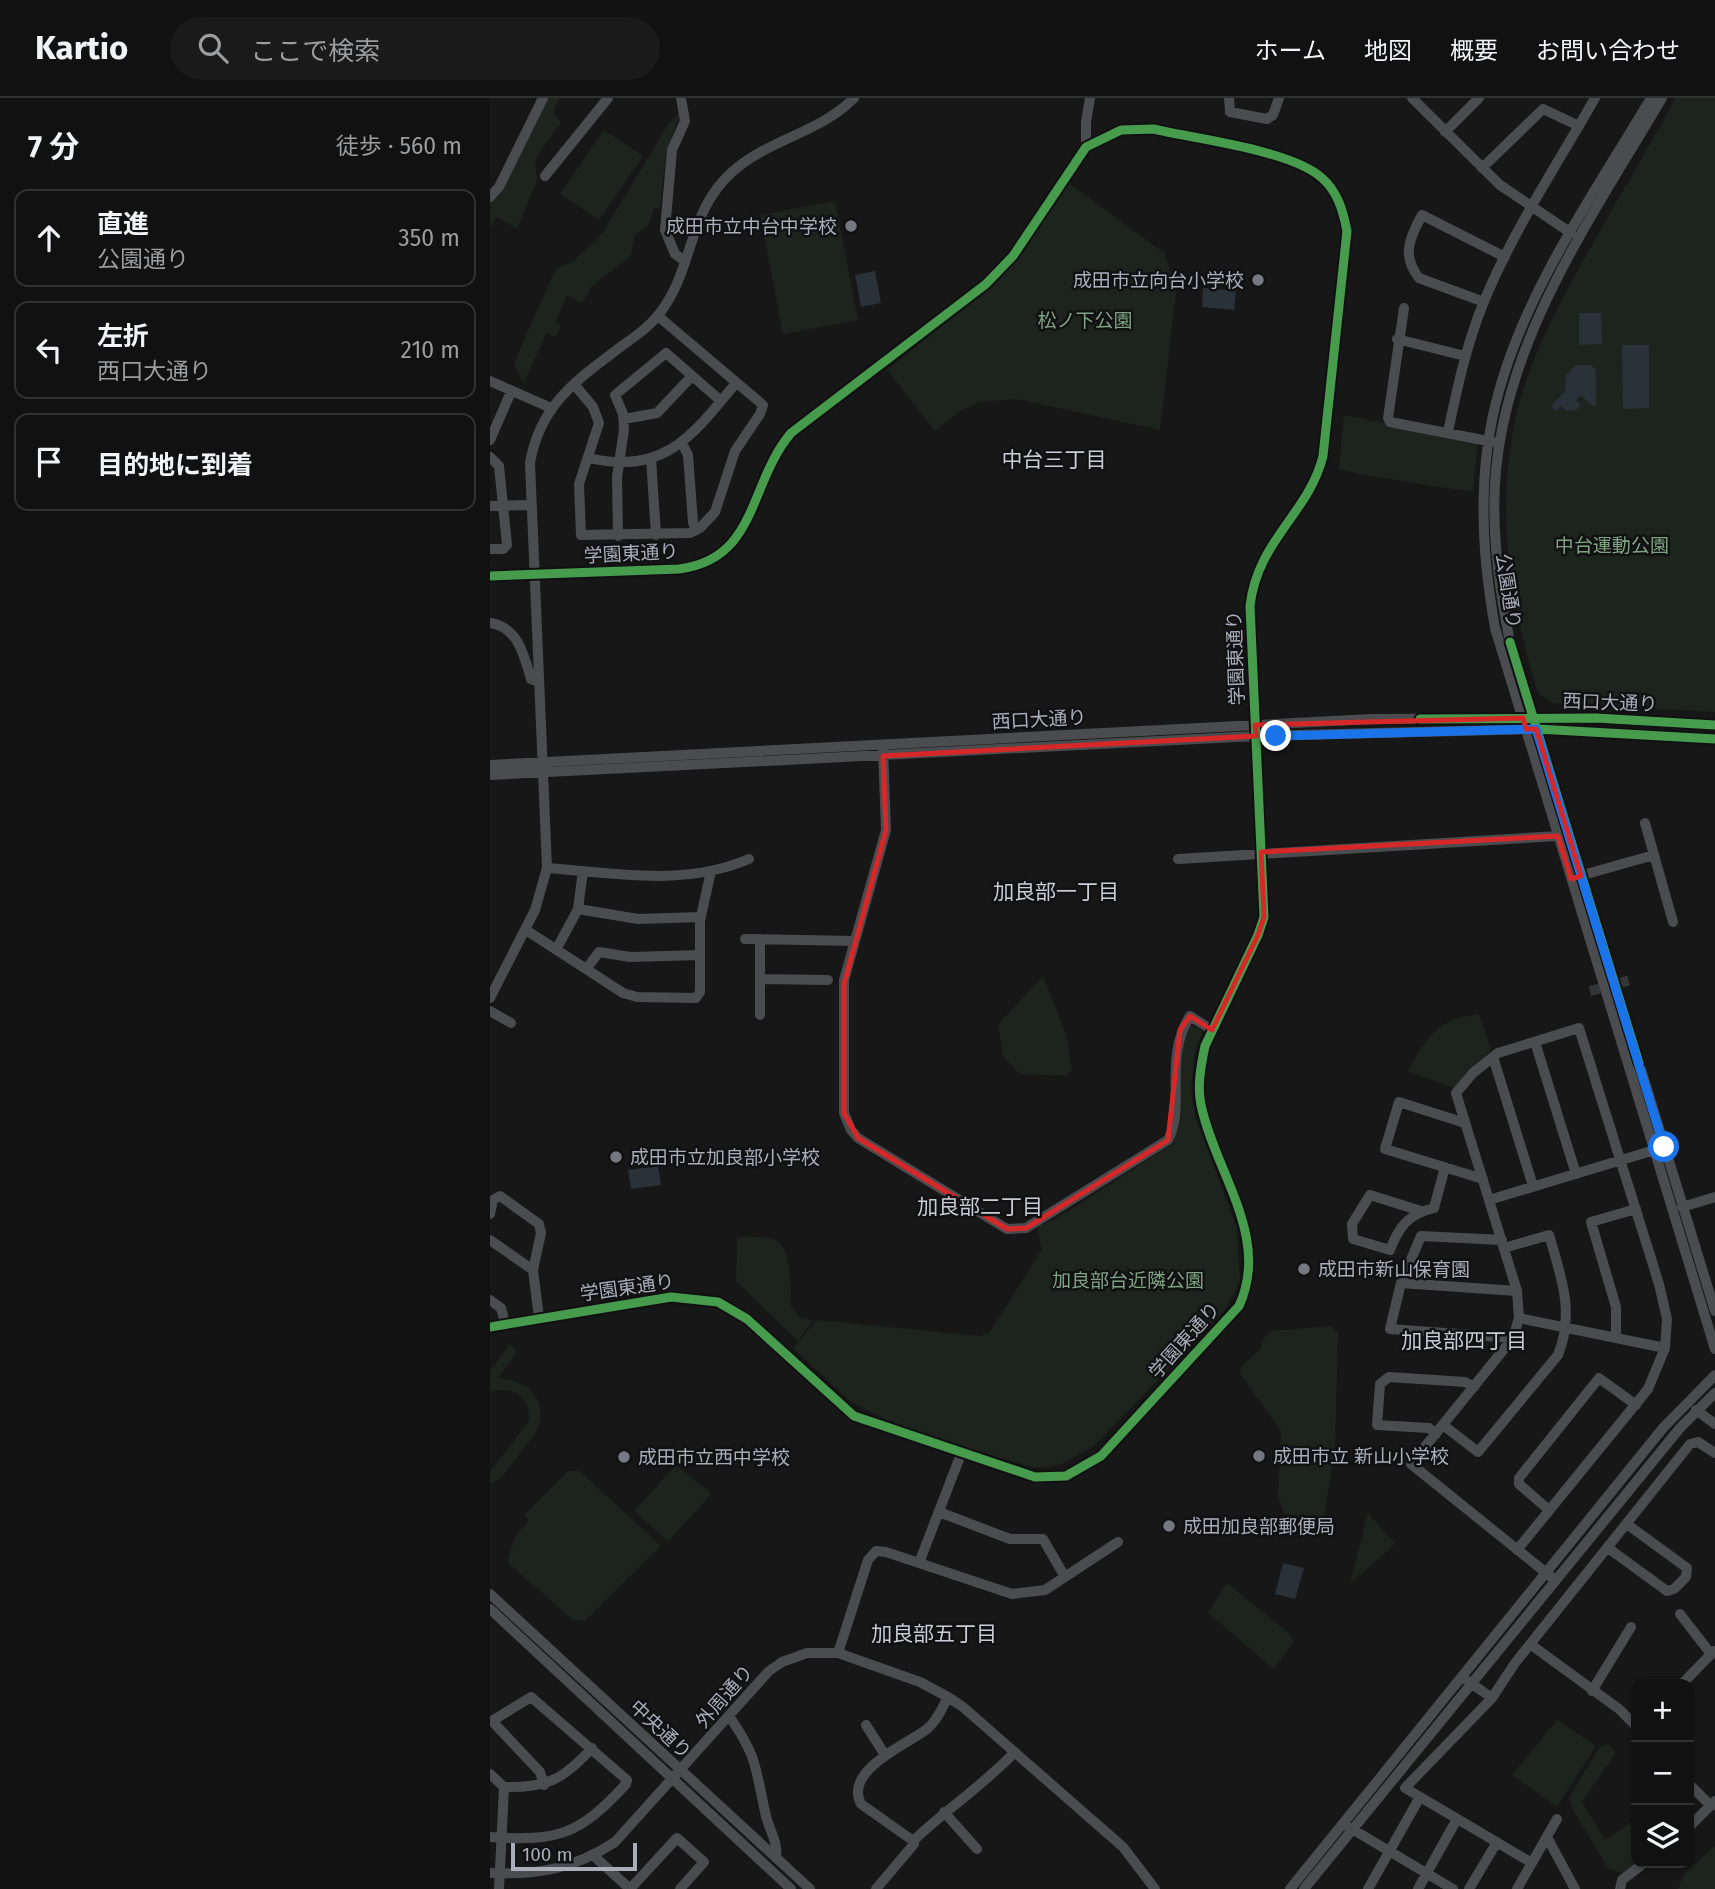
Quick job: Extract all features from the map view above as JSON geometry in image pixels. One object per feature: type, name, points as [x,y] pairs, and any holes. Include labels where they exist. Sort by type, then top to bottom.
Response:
[{"type":"street","points":[[490,197],[499,187],[543,98]]},
{"type":"street","points":[[545,176],[608,98]]},
{"type":"street","points":[[681,98],[685,121],[672,150],[665,230],[675,254],[685,261]]},
{"type":"street","points":[[490,998],[526,930],[541,895],[547,868],[531,505],[532,452],[551,408],[574,384],[658,316],[676,287],[704,204],[731,173],[762,151],[826,118],[854,98]]},
{"type":"street","points":[[1086,147],[1090,98]]},
{"type":"street","points":[[1229,98],[1230,112],[1268,119],[1273,115],[1279,98]]},
{"type":"street","points":[[1412,98],[1482,168],[1532,208],[1571,233]]},
{"type":"street","points":[[1445,132],[1479,98]]},
{"type":"street","points":[[1448,432],[1465,356],[1484,302],[1505,257],[1595,98]]},
{"type":"street","name":"公園通り","points":[[1576,877],[1558,836],[1510,642],[1497,571],[1494,442],[1499,392],[1516,341],[1571,233],[1651,98]]},
{"type":"street","name":"公園通り","points":[[1494,442],[1519,364],[1538,318],[1662,98]]},
{"type":"street","points":[[1482,168],[1543,109],[1579,126]]},
{"type":"street","name":"学園東通り","points":[[490,576],[679,569],[697,567],[724,552],[744,528],[771,460],[791,433],[985,284],[1013,256],[1086,147],[1105,136],[1134,127],[1153,129],[1279,157],[1297,162],[1324,179],[1333,190],[1344,217],[1346,243],[1323,456],[1311,487],[1264,554],[1251,594],[1264,917],[1212,1030],[1200,1066],[1200,1104],[1250,1248],[1249,1278],[1239,1306],[1101,1456],[1083,1469],[1066,1476],[1035,1477],[854,1416],[747,1320],[718,1302],[671,1297],[490,1327]]},
{"type":"street","points":[[1484,302],[1419,278],[1407,249],[1410,238],[1422,215],[1505,257]]},
{"type":"street","points":[[1404,308],[1397,339],[1388,418],[1390,422],[1494,442]]},
{"type":"street","points":[[574,384],[598,417],[598,430],[579,484],[580,531],[585,537],[690,533],[697,530],[715,512],[735,451],[763,409],[658,316]]},
{"type":"street","points":[[1397,339],[1465,356]]},
{"type":"street","points":[[618,536],[618,461],[624,419],[615,394],[663,355],[670,356],[721,401]]},
{"type":"street","points":[[624,419],[657,413],[692,376]]},
{"type":"street","points":[[490,381],[551,408]]},
{"type":"street","points":[[589,458],[618,461],[651,458],[682,443],[736,383]]},
{"type":"street","points":[[490,440],[511,392]]},
{"type":"street","points":[[490,409],[502,415]]},
{"type":"street","points":[[682,443],[688,455],[693,523],[697,530]]},
{"type":"street","points":[[490,457],[499,466],[496,506],[507,545],[503,549],[490,550]]},
{"type":"street","points":[[651,458],[656,534]]},
{"type":"street","points":[[496,506],[531,505]]},
{"type":"street","points":[[490,623],[500,624],[512,633],[531,679],[539,682]]},
{"type":"street","name":"公園通り","points":[[1529,724],[1659,1149],[1715,1349]]},
{"type":"street","name":"西口大通り","points":[[1529,724],[1715,739]]},
{"type":"street","name":"西口大通り","points":[[490,775],[544,768],[1256,730],[1529,724],[1715,725]]},
{"type":"street","points":[[883,750],[886,830],[844,987],[843,1094],[846,1121],[858,1138],[1007,1229],[1026,1228],[1168,1140],[1172,1124],[1176,1046],[1180,1031],[1189,1016],[1212,1030]]},
{"type":"street","name":"西口大通り","points":[[490,765],[544,768]]},
{"type":"street","points":[[1645,823],[1673,922]]},
{"type":"street","points":[[1178,859],[1558,836]]},
{"type":"street","points":[[1576,877],[1654,855]]},
{"type":"street","points":[[547,868],[641,877],[711,871],[749,859]]},
{"type":"street","points":[[557,948],[578,909],[583,871]]},
{"type":"street","points":[[526,930],[631,996],[696,998],[700,992],[701,917],[711,871]]},
{"type":"street","points":[[578,909],[638,919],[701,917]]},
{"type":"street","points":[[745,939],[855,941]]},
{"type":"street","points":[[760,939],[760,1015]]},
{"type":"street","points":[[587,968],[599,952],[630,957],[700,955]]},
{"type":"street","points":[[760,979],[828,980]]},
{"type":"street","points":[[490,1011],[511,1023]]},
{"type":"street","points":[[1517,1550],[1636,1405],[1658,1370],[1665,1348],[1664,1306],[1579,1028],[1493,1057],[1456,1093],[1517,1291],[1519,1318],[1513,1338],[1411,1464],[1517,1550],[1551,1576]]},
{"type":"street","points":[[1535,1042],[1576,1174]]},
{"type":"street","points":[[1493,1057],[1534,1186]]},
{"type":"street","points":[[1465,1123],[1399,1102],[1385,1149],[1483,1179]]},
{"type":"street","points":[[1489,1200],[1659,1149]]},
{"type":"street","name":"公園通り","points":[[1659,1149],[1682,1207],[1715,1311]]},
{"type":"street","points":[[1421,1211],[1370,1195],[1352,1224],[1353,1239],[1390,1250],[1404,1222],[1421,1211],[1434,1208],[1445,1167]]},
{"type":"street","points":[[490,1214],[492,1199],[500,1196],[536,1219],[541,1233],[533,1270],[540,1318]]},
{"type":"street","points":[[1682,1207],[1715,1197]]},
{"type":"street","points":[[1616,1338],[1616,1307],[1591,1222],[1636,1209]]},
{"type":"street","points":[[1474,1387],[1465,1382],[1389,1377],[1380,1384],[1377,1425],[1439,1429],[1478,1452],[1558,1354],[1566,1328],[1566,1295],[1549,1235],[1503,1244],[1421,1236],[1401,1283],[1391,1329],[1513,1338]]},
{"type":"street","points":[[490,1240],[533,1270]]},
{"type":"street","points":[[1401,1283],[1517,1291]]},
{"type":"street","points":[[490,1300],[501,1308],[505,1323]]},
{"type":"street","points":[[1519,1318],[1665,1348]]},
{"type":"street","points":[[1551,1576],[1663,1428],[1715,1375]]},
{"type":"street","points":[[1549,1510],[1519,1484],[1519,1478],[1599,1378],[1636,1405]]},
{"type":"street","points":[[1290,1889],[1348,1826],[1551,1576],[1696,1410],[1715,1393]]},
{"type":"street","points":[[1696,1410],[1715,1424]]},
{"type":"street","points":[[1532,1863],[1405,1788],[1492,1698],[1530,1644],[1628,1525],[1690,1444],[1698,1442],[1715,1453]]},
{"type":"street","points":[[919,1563],[961,1454]]},
{"type":"street","points":[[939,1512],[1010,1539],[1043,1539],[1065,1577]]},
{"type":"street","points":[[1608,1548],[1667,1591],[1674,1589],[1686,1577],[1687,1568],[1628,1525]]},
{"type":"street","points":[[838,1653],[871,1554],[880,1551],[1004,1594],[1045,1590],[1118,1542]]},
{"type":"street","name":"中央通り","points":[[490,1594],[678,1775],[784,1886]]},
{"type":"street","name":"中央通り","points":[[490,1609],[810,1889]]},
{"type":"street","points":[[1680,1614],[1713,1652],[1687,1679]]},
{"type":"street","points":[[1592,1691],[1631,1627]]},
{"type":"street","points":[[1530,1644],[1631,1722]]},
{"type":"street","name":"外周通り","points":[[495,1873],[542,1873],[594,1856],[632,1826],[769,1671],[782,1662],[807,1653],[838,1653],[920,1682],[948,1697],[1123,1847],[1155,1889]]},
{"type":"street","points":[[1466,1680],[1492,1698]]},
{"type":"street","points":[[490,1836],[554,1836],[579,1826],[600,1812],[627,1780],[531,1697],[493,1719],[540,1772],[544,1785]]},
{"type":"street","points":[[913,1841],[858,1799],[873,1762],[928,1728],[948,1697]]},
{"type":"street","points":[[729,1716],[752,1749],[768,1821],[777,1843],[776,1857]]},
{"type":"street","points":[[866,1725],[886,1755]]},
{"type":"street","points":[[490,1774],[504,1787],[544,1785],[564,1775],[592,1748]]},
{"type":"street","points":[[876,1889],[913,1846],[913,1841],[944,1811],[999,1771],[1015,1752]]},
{"type":"street","points":[[499,1889],[495,1873],[502,1838],[504,1787]]},
{"type":"street","points":[[1694,1788],[1713,1803],[1694,1822]]},
{"type":"street","points":[[1368,1889],[1420,1797]]},
{"type":"street","points":[[944,1811],[977,1849]]},
{"type":"street","points":[[1418,1889],[1457,1819]]},
{"type":"street","points":[[1517,1889],[1557,1819]]},
{"type":"street","points":[[1348,1826],[1453,1889]]},
{"type":"street","points":[[1304,1889],[1348,1826]]},
{"type":"street","points":[[1547,1837],[1575,1889]]},
{"type":"street","points":[[594,1856],[630,1889],[677,1838],[704,1862],[680,1889]]},
{"type":"street","points":[[1469,1889],[1497,1842]]},
{"type":"street","points":[[1620,1889],[1622,1880],[1638,1868]]},
{"type":"street","points":[[784,1886],[789,1870]]},
{"type":"highlighted area","points":[[1523,718],[1526,729],[1536,729],[1581,876],[1571,879],[1558,836],[1261,852],[1264,917],[1212,1030],[1190,1016],[1180,1030],[1168,1140],[1026,1228],[1007,1229],[858,1138],[844,1113],[844,984],[886,830],[883,756],[1256,736],[1255,725]]},
{"type":"green space","points":[[548,98],[559,98],[553,113],[561,122],[535,160],[537,180],[517,229],[497,217],[490,228],[490,200]]},
{"type":"green space","name":"中台運動公園","points":[[1676,98],[1715,98],[1715,712],[1553,703],[1538,693],[1521,629],[1509,564],[1506,497],[1513,431],[1535,356],[1557,309]]},
{"type":"green space","points":[[681,112],[666,153],[660,208],[654,208],[648,226],[635,235],[630,257],[592,286],[582,303],[567,296],[555,321],[561,325],[555,337],[547,333],[523,384],[514,363],[555,270],[573,261],[600,237],[669,123]]},
{"type":"green space","points":[[604,130],[643,156],[599,220],[560,194]]},
{"type":"green space","name":"松ノ下公園","points":[[1068,183],[1165,253],[1176,292],[1160,430],[1016,399],[979,402],[959,412],[935,431],[887,370],[981,294],[1019,258]]},
{"type":"green space","points":[[835,201],[858,320],[783,334],[760,215]]},
{"type":"green space","points":[[1344,415],[1478,442],[1473,492],[1339,469]]},
{"type":"green space","points":[[1043,976],[1066,1034],[1072,1070],[1065,1076],[1019,1074],[1003,1056],[998,1025]]},
{"type":"green space","points":[[1479,1014],[1491,1050],[1454,1088],[1407,1071],[1428,1039],[1443,1025]]},
{"type":"green space","name":"加良部台近隣公園","points":[[1188,1024],[1203,1031],[1195,1051],[1191,1090],[1195,1116],[1237,1228],[1240,1282],[1224,1311],[1094,1446],[1060,1465],[1035,1468],[908,1430],[852,1403],[793,1348],[817,1320],[980,1336],[990,1332],[1042,1249],[1037,1226],[1054,1220],[1174,1143],[1180,1046]]},
{"type":"green space","points":[[737,1237],[772,1239],[784,1250],[789,1269],[791,1307],[800,1317],[813,1320],[798,1341],[736,1281]]},
{"type":"green space","points":[[1330,1326],[1338,1332],[1335,1449],[1324,1518],[1284,1514],[1278,1495],[1281,1431],[1240,1373],[1241,1367],[1260,1349],[1265,1336],[1271,1331]]},
{"type":"green space","points":[[510,1344],[517,1352],[498,1378],[516,1382],[531,1391],[540,1406],[541,1415],[532,1437],[505,1473],[490,1484],[490,1472],[529,1421],[527,1406],[519,1395],[506,1390],[490,1392],[490,1371]]},
{"type":"green space","points":[[676,1465],[712,1494],[668,1541],[634,1511]]},
{"type":"green space","points":[[568,1471],[580,1471],[661,1546],[585,1621],[573,1620],[507,1562],[515,1537],[529,1520],[524,1515]]},
{"type":"green space","points":[[1368,1513],[1395,1544],[1350,1584]]},
{"type":"green space","points":[[1227,1583],[1292,1636],[1293,1642],[1274,1669],[1208,1613]]},
{"type":"green space","points":[[1557,1720],[1596,1746],[1557,1807],[1512,1775]]},
{"type":"green space","points":[[1607,1743],[1616,1752],[1582,1802],[1605,1840],[1631,1822],[1631,1866],[1623,1873],[1608,1868],[1573,1810],[1569,1798],[1599,1748]]},
{"type":"green space","points":[[1715,1846],[1715,1889],[1678,1889],[1684,1874],[1694,1868]]},
{"type":"shaded area","points":[[875,271],[881,303],[861,307],[855,275]]},
{"type":"shaded area","points":[[1203,288],[1236,291],[1234,310],[1202,307]]},
{"type":"shaded area","points":[[1579,313],[1601,313],[1602,344],[1579,345]]},
{"type":"shaded area","points":[[1622,345],[1649,345],[1649,408],[1623,409]]},
{"type":"shaded area","points":[[1576,365],[1591,365],[1596,370],[1596,405],[1591,405],[1581,395],[1576,400],[1581,406],[1576,410],[1566,411],[1561,406],[1556,411],[1551,406],[1565,391],[1566,375]]},
{"type":"shaded area","points":[[658,1166],[661,1185],[631,1189],[628,1170]]},
{"type":"shaded area","points":[[1283,1563],[1304,1568],[1295,1599],[1275,1594]]},
{"type":"tunnel","points":[[1590,991],[1631,980]]},
{"type":"cycle path","points":[[490,576],[679,569],[705,562],[724,551],[738,535],[766,474],[791,433],[986,284],[1013,256],[1086,147],[1121,130],[1153,129],[1242,147],[1289,160],[1322,178],[1339,202],[1347,231],[1323,456],[1307,494],[1262,563],[1250,606],[1264,917],[1205,1046],[1200,1076],[1201,1105],[1208,1130],[1245,1230],[1249,1255],[1247,1280],[1239,1306],[1101,1456],[1066,1476],[1035,1477],[854,1416],[747,1319],[718,1302],[671,1297],[490,1327]]},
{"type":"cycle path","points":[[1510,642],[1639,1063]]},
{"type":"cycle path","points":[[1420,719],[1596,718],[1715,725]]},
{"type":"cycle path","points":[[1537,729],[1715,739]]},
{"type":"place","name":"成田市立中台中学校","points":[[851,226]]},
{"type":"place","name":"成田市立向台小学校","points":[[1258,280]]},
{"type":"place","name":"成田市立加良部小学校","points":[[616,1157]]},
{"type":"place","name":"成田市新山保育園","points":[[1304,1269]]},
{"type":"place","name":"成田市立 新山小学校","points":[[1259,1456]]},
{"type":"place","name":"成田市立西中学校","points":[[624,1457]]},
{"type":"place","name":"成田加良部郵便局","points":[[1169,1526]]},
{"type":"district","name":"中台三丁目","points":[[1054,460]]},
{"type":"district","name":"加良部一丁目","points":[[1056,892]]},
{"type":"district","name":"加良部二丁目","points":[[980,1207]]},
{"type":"district","name":"加良部四丁目","points":[[1464,1341]]},
{"type":"district","name":"加良部五丁目","points":[[934,1634]]},
{"type":"route","points":[[1276,736],[1536,729],[1664,1147]]}]
